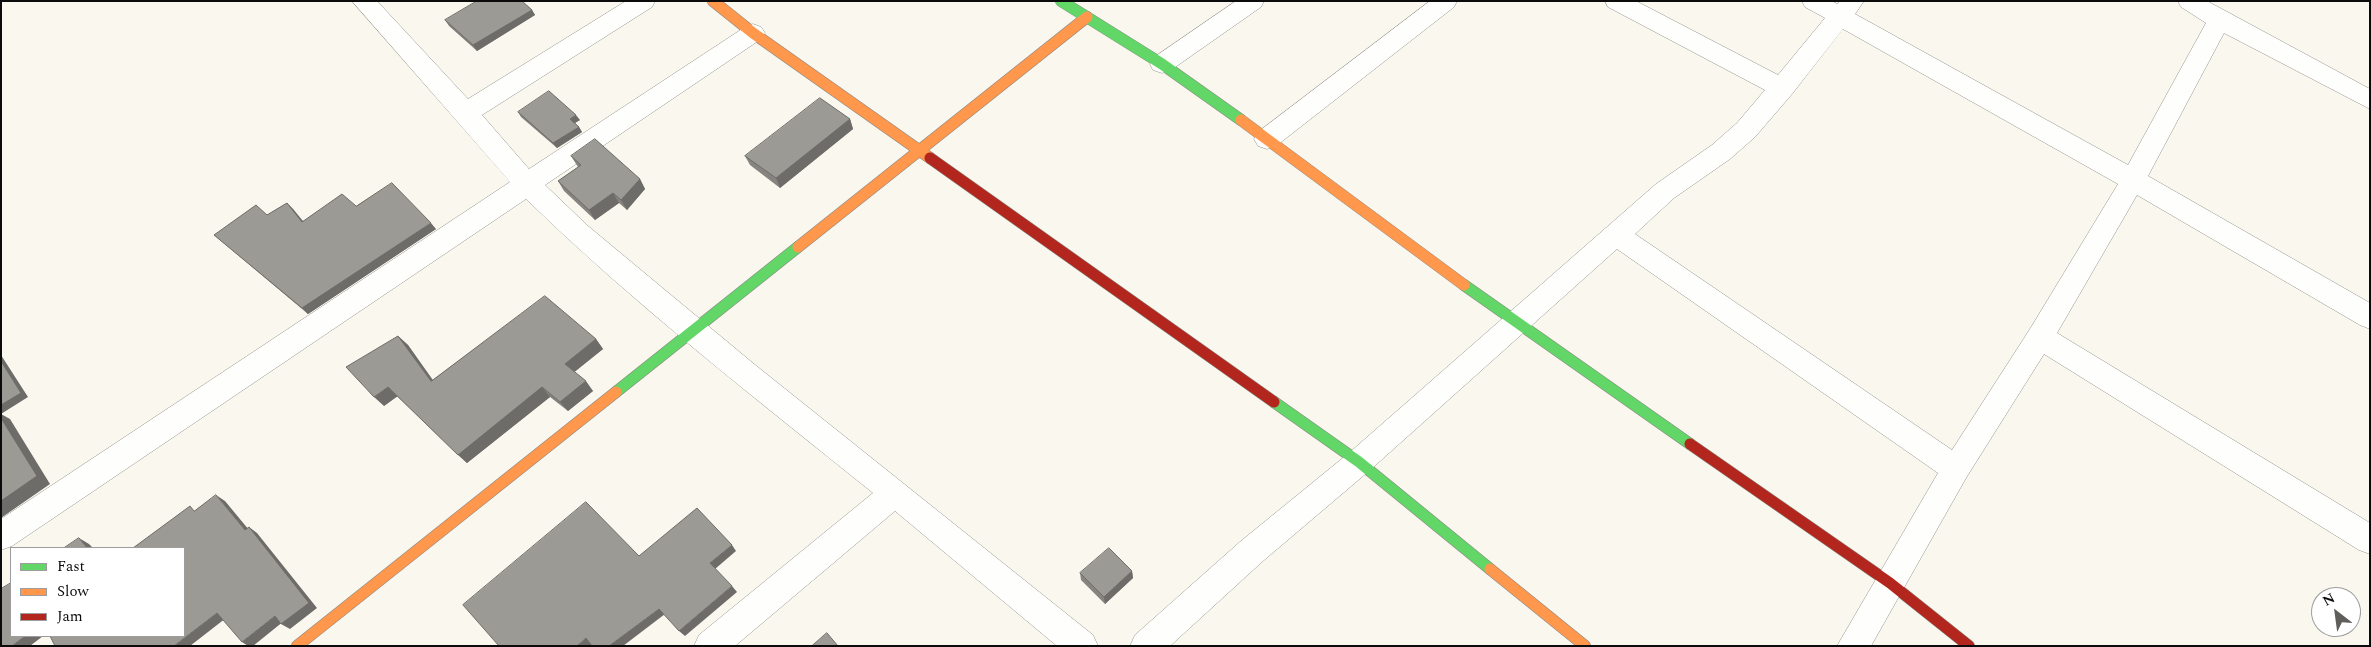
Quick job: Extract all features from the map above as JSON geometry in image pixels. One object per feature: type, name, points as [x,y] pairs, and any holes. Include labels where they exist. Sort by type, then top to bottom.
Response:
[{"type":"street","points":[[363,1],[466,112],[528,184],[579,234],[693,331],[896,493],[1082,646]]},
{"type":"street","points":[[466,112],[644,1]]},
{"type":"street","points":[[713,1],[753,33],[1359,462],[1585,646]]},
{"type":"street","points":[[1061,1],[1162,64],[1267,139],[1516,324],[1890,583],[1970,646]]},
{"type":"street","points":[[1162,64],[1253,1]]},
{"type":"street","points":[[1267,139],[1446,1]]},
{"type":"street","points":[[1616,1],[1782,88]]},
{"type":"street","points":[[1812,1],[1847,9],[2132,180],[2370,317]]},
{"type":"street","points":[[2189,1],[2219,20],[2370,100]]},
{"type":"street","points":[[1146,646],[1252,551],[1359,462],[1665,191],[1728,146],[1746,130],[1847,9]]},
{"type":"street","points":[[297,646],[1087,17]]},
{"type":"street","points":[[1854,646],[1956,469],[2040,337],[2132,180],[2219,20]]},
{"type":"street","points":[[1,536],[753,33]]},
{"type":"street","points":[[1615,234],[1956,469]]},
{"type":"street","points":[[2040,337],[2370,540]]},
{"type":"street","points":[[710,646],[896,493]]},
{"type":"building","points":[[477,1],[522,1],[532,10],[473,45],[445,20]]},
{"type":"building","points":[[549,91],[576,115],[570,119],[579,127],[553,143],[518,112]]},
{"type":"building","points":[[820,98],[850,119],[776,178],[745,156]]},
{"type":"building","points":[[595,139],[640,179],[621,200],[613,193],[589,210],[558,181],[581,165],[571,156]]},
{"type":"building","points":[[392,183],[431,223],[302,308],[214,235],[256,205],[267,215],[287,203],[302,222],[342,194],[356,206]]},
{"type":"building","points":[[545,296],[596,339],[565,364],[586,381],[560,402],[542,387],[458,455],[388,387],[374,397],[346,367],[398,336],[431,381]]},
{"type":"building","points":[[1,361],[21,393],[1,405]]},
{"type":"building","points":[[1,418],[37,476],[1,501]]},
{"type":"building","points":[[216,495],[245,530],[249,527],[309,603],[281,624],[275,616],[242,642],[217,613],[174,646],[55,646],[50,637],[185,637],[185,547],[134,547],[190,506],[194,511]]},
{"type":"building","points":[[586,502],[639,556],[697,508],[732,545],[710,563],[732,586],[679,631],[659,609],[609,646],[592,646],[586,638],[577,646],[499,646],[463,605]]},
{"type":"building","points":[[79,538],[86,547],[66,547]]},
{"type":"building","points":[[1109,548],[1132,571],[1104,597],[1080,573]]},
{"type":"building","points":[[10,584],[10,637],[24,637],[12,646],[1,646],[1,589]]},
{"type":"building","points":[[827,633],[838,646],[812,646]]},
{"type":"traffic: fast","points":[[1061,1],[1162,64],[1241,120]]},
{"type":"traffic: fast","points":[[616,392],[798,247]]},
{"type":"traffic: fast","points":[[1464,285],[1690,444]]},
{"type":"traffic: fast","points":[[1274,402],[1359,462],[1490,569]]},
{"type":"traffic: slow","points":[[713,1],[753,33],[930,158]]},
{"type":"traffic: slow","points":[[798,247],[1087,17]]},
{"type":"traffic: slow","points":[[1241,120],[1464,285]]},
{"type":"traffic: slow","points":[[297,646],[616,392]]},
{"type":"traffic: slow","points":[[1490,569],[1585,646]]},
{"type":"traffic: jam","points":[[930,158],[1274,402]]},
{"type":"traffic: jam","points":[[1690,444],[1890,583],[1969,646]]}]
